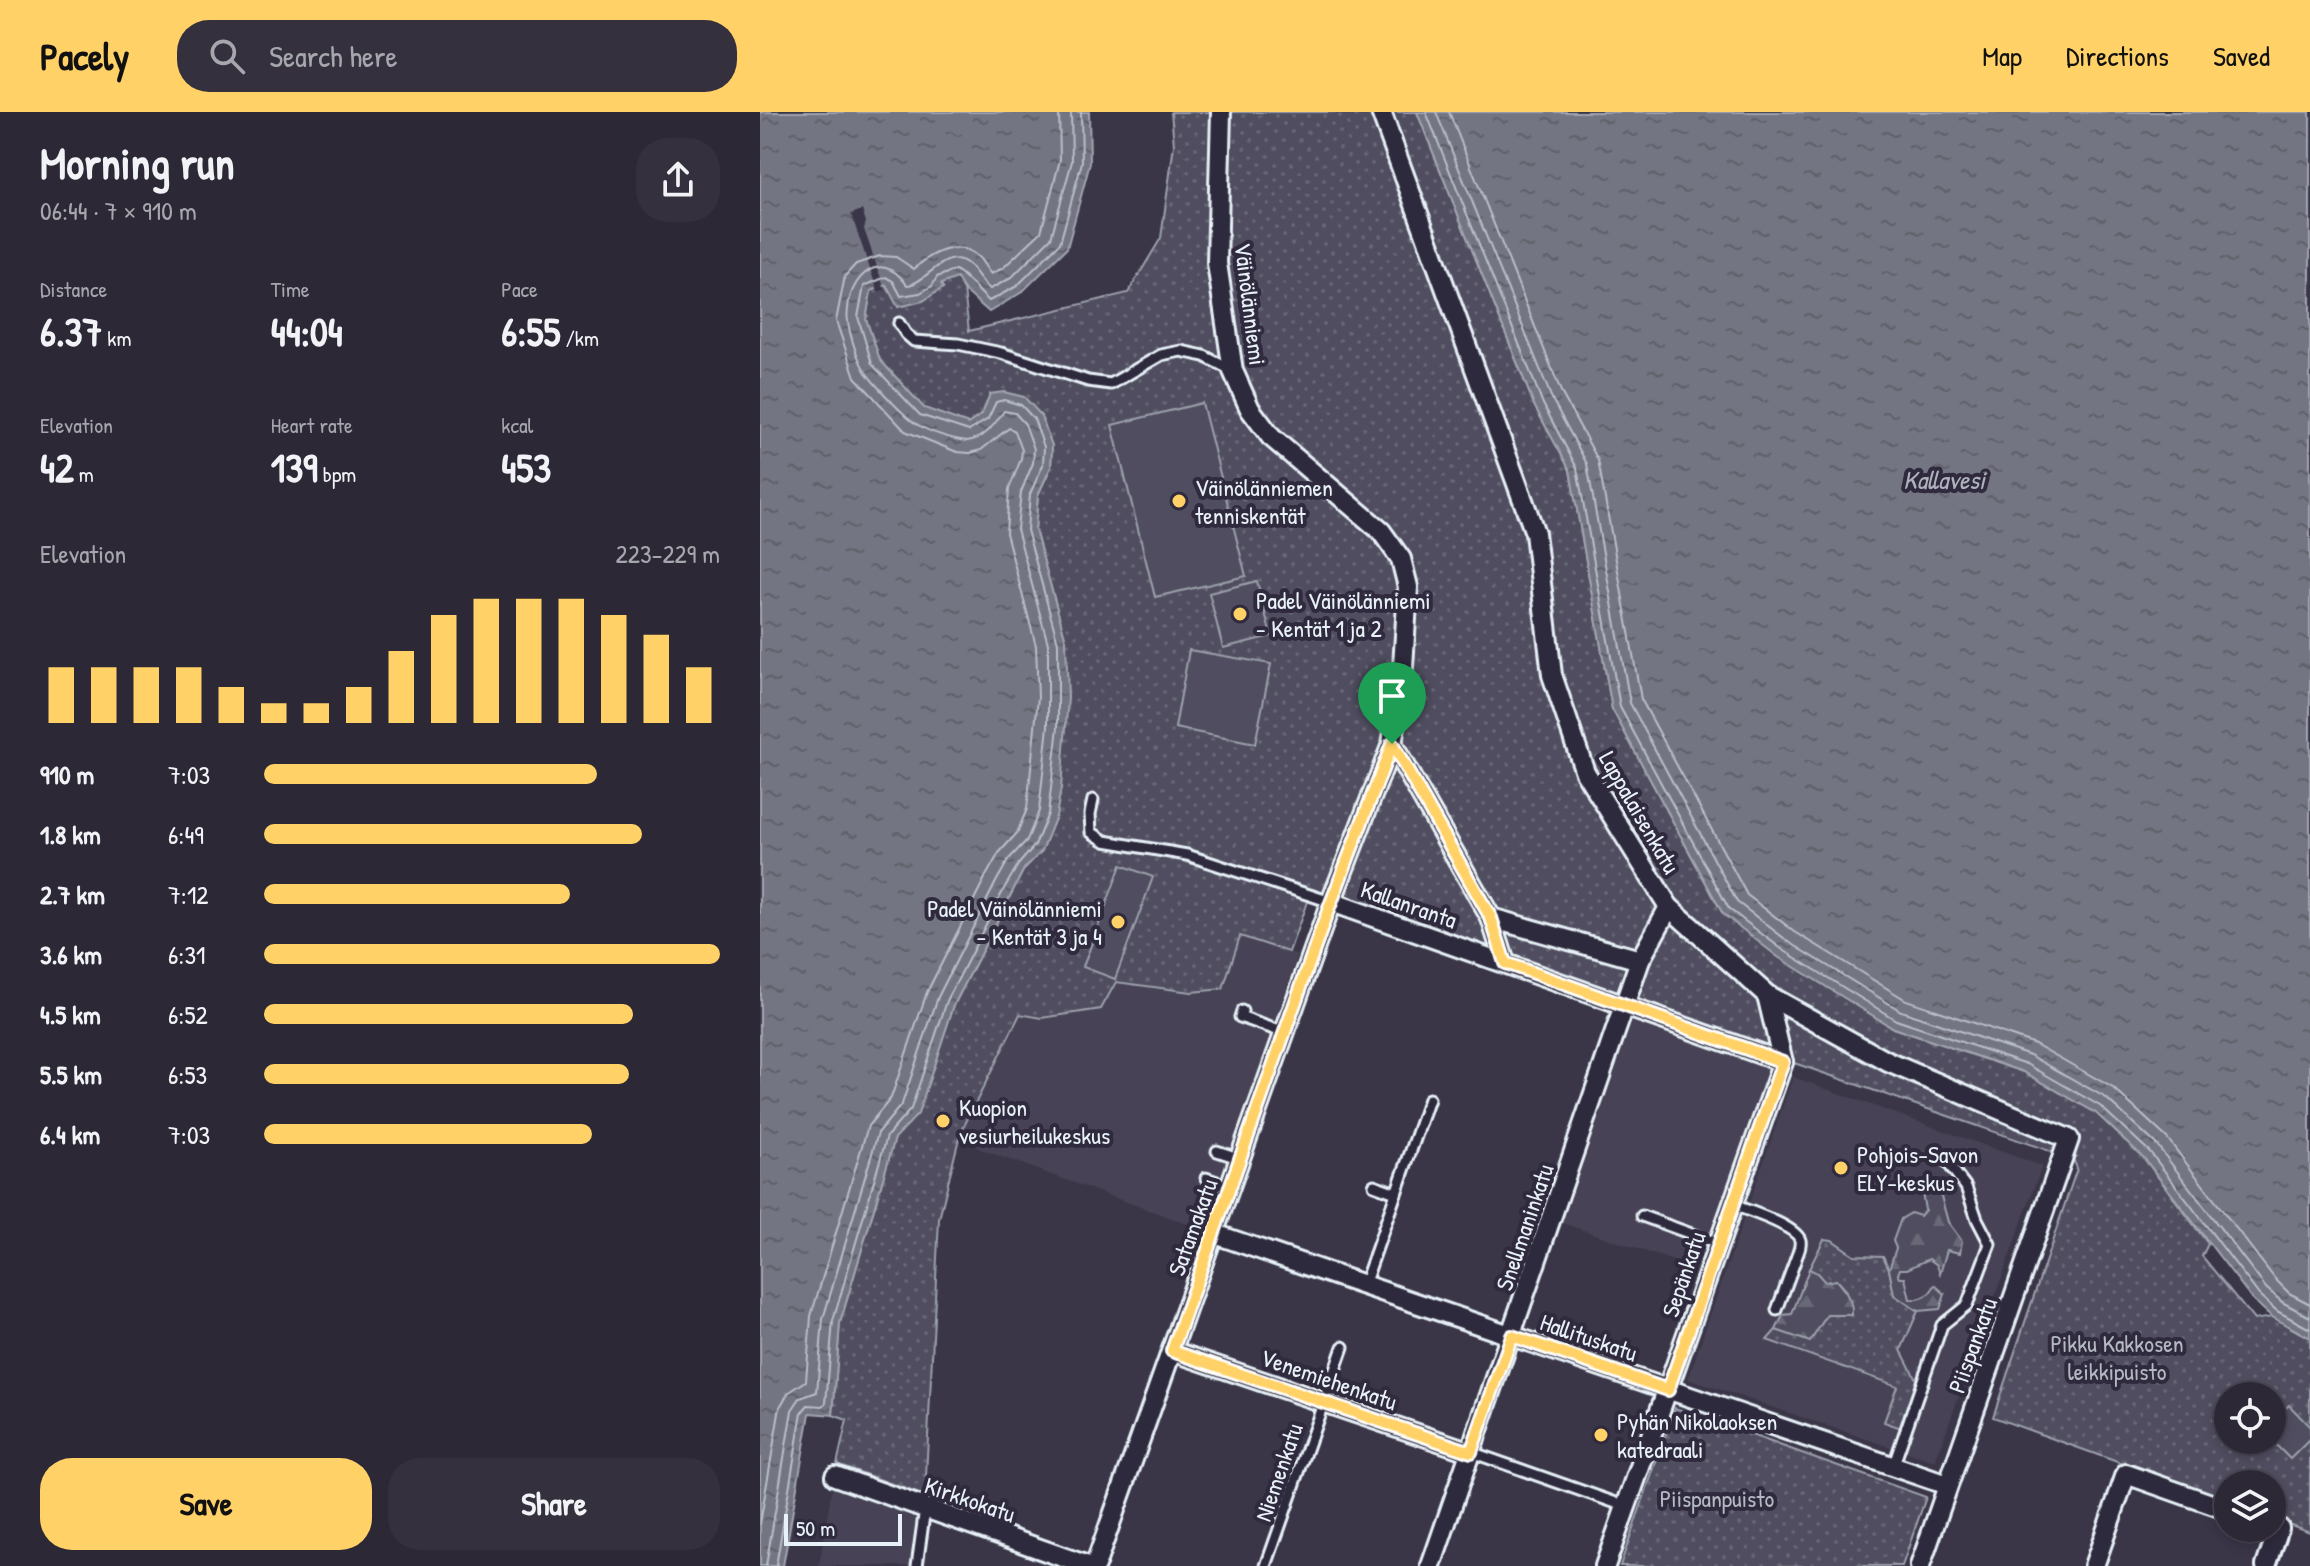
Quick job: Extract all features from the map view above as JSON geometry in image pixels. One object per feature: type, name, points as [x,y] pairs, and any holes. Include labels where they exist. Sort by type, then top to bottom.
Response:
[{"type":"street","name":"Väinölänniemi","points":[[1221,112],[1217,263],[1233,371],[1250,409],[1271,437],[1381,531],[1401,559],[1408,587],[1402,683],[1392,744],[1331,902]]},
{"type":"street","name":"Lappalaisenkatu","points":[[1381,112],[1535,533],[1552,675],[1585,772],[1669,907],[1767,995],[1888,1062],[2069,1139]]},
{"type":"street","points":[[1392,744],[1491,918],[1505,963]]},
{"type":"street","name":"Kallanranta","points":[[1331,902],[1783,1062]]},
{"type":"street","name":"Satamakatu","points":[[1095,1566],[1331,902]]},
{"type":"street","name":"Snellmaninkatu","points":[[1431,1566],[1640,960],[1669,907]]},
{"type":"street","points":[[1491,918],[1640,960]]},
{"type":"street","points":[[1767,995],[1783,1062]]},
{"type":"street","name":"Sepänkatu","points":[[1605,1566],[1783,1062]]},
{"type":"street","name":"Piispankatu","points":[[1920,1566],[2069,1139]]},
{"type":"street","name":"Hallituskatu","points":[[1215,1234],[1947,1485]]},
{"type":"street","name":"Venemiehenkatu","points":[[1172,1351],[1471,1452]]},
{"type":"street","points":[[2094,1566],[2126,1474],[2214,1505]]},
{"type":"street","name":"Kirkkokatu","points":[[835,1476],[1088,1566]]},
{"type":"street","points":[[2266,1566],[2272,1542]]},
{"type":"lane","points":[[899,323],[914,341],[958,344],[1001,353],[1088,381],[1111,384],[1161,355],[1181,351],[1204,356],[1233,371]]},
{"type":"lane","name":"Kallanranta","points":[[1093,800],[1091,832],[1105,841],[1187,855],[1331,902]]},
{"type":"lane","points":[[1242,1011],[1240,1017],[1285,1033]]},
{"type":"lane","points":[[1364,1286],[1429,1099]]},
{"type":"lane","points":[[1217,1151],[1241,1159]]},
{"type":"lane","points":[[1893,1467],[1942,1325],[1967,1305],[1990,1244],[1966,1187],[1941,1154]]},
{"type":"lane","points":[[1206,1178],[1231,1187]]},
{"type":"lane","points":[[1374,1185],[1396,1193]]},
{"type":"lane","points":[[1733,1205],[1784,1226],[1799,1236],[1801,1243],[1777,1310]]},
{"type":"lane","points":[[1642,1216],[1719,1244]]},
{"type":"lane","name":"Niemenkatu","points":[[1266,1566],[1343,1347]]},
{"type":"lane","points":[[1471,1452],[1616,1503]]},
{"type":"lane","points":[[917,1566],[925,1508]]},
{"type":"shaded area","points":[[1240,935],[1298,955],[1204,1230],[980,1149],[960,1134],[1020,1013],[1042,1018],[1116,982],[1191,992]]},
{"type":"shaded area","points":[[1633,1019],[1770,1066],[1700,1270],[1562,1223]]},
{"type":"shaded area","points":[[1793,1077],[2042,1166],[1935,1462],[1688,1379]]},
{"type":"shaded area","points":[[832,1488],[924,1521],[917,1566],[819,1566]]},
{"type":"green space","name":"Pikku Kakkosen leikkipuisto","points":[[1171,112],[1417,112],[1535,407],[1570,470],[1612,709],[1723,914],[1893,1028],[2024,1072],[2096,1113],[2143,1157],[2208,1244],[2202,1256],[2254,1320],[2272,1317],[2310,1338],[2310,1532],[2286,1523],[2286,1470],[2214,1470],[2214,1497],[1993,1417],[2077,1168],[2073,1159],[1309,896],[1289,952],[1240,936],[1223,989],[1191,992],[1116,982],[1101,1009],[1042,1018],[1020,1014],[960,1134],[939,1219],[925,1496],[837,1464],[847,1420],[833,1415],[840,1323],[895,1138],[918,1113],[954,1005],[1024,869],[1042,850],[1056,816],[1066,728],[1066,641],[1035,530],[1038,495],[1051,467],[1052,446],[1041,415],[990,394],[982,414],[968,424],[924,408],[880,360],[866,319],[871,291],[886,285],[943,288],[940,284],[957,277],[964,290],[969,331],[1128,293],[1161,238],[1174,145]]},
{"type":"green space","name":"Väinölänniemen tenniskentät","points":[[1202,403],[1246,576],[1155,597],[1112,425]]},
{"type":"green space","name":"Padel Väinölänniemi - Kentät 1 ja 2","points":[[1257,581],[1271,636],[1223,648],[1209,593]]},
{"type":"green space","points":[[1189,650],[1271,664],[1255,744],[1175,728]]},
{"type":"green space","name":"Padel Väinölänniemi - Kentät 3 ja 4","points":[[1121,865],[1153,877],[1115,979],[1083,967]]},
{"type":"green space","points":[[1930,1181],[1938,1185],[1948,1222],[1962,1241],[1960,1253],[1947,1250],[1940,1274],[1937,1265],[1929,1259],[1900,1269],[1898,1274],[1900,1278],[1905,1278],[1910,1299],[1925,1296],[1935,1285],[1945,1294],[1940,1309],[1918,1311],[1894,1295],[1889,1269],[1896,1248],[1893,1241],[1901,1219],[1911,1213],[1920,1216],[1925,1210],[1922,1192]]},
{"type":"green space","points":[[1824,1239],[1832,1240],[1854,1255],[1883,1256],[1894,1295],[1918,1311],[1901,1350],[1918,1383],[1904,1429],[1884,1422],[1897,1386],[1767,1340],[1776,1330],[1810,1341],[1827,1315],[1841,1313],[1846,1291],[1836,1280],[1825,1283],[1809,1269]]},
{"type":"green space","points":[[1809,1269],[1825,1282],[1836,1280],[1848,1296],[1852,1310],[1852,1315],[1827,1315],[1810,1342],[1776,1330],[1783,1315],[1792,1314]]},
{"type":"green space","points":[[2289,1405],[2310,1427],[2310,1439],[2290,1459],[2285,1454],[2286,1408]]},
{"type":"green space","name":"Piispanpuisto","points":[[1675,1408],[1926,1497],[1902,1566],[1620,1566]]},
{"type":"water","points":[[760,112],[1089,112],[1090,163],[1067,248],[1022,292],[989,312],[964,290],[957,278],[941,284],[943,288],[923,301],[898,307],[886,285],[871,291],[866,319],[880,360],[924,408],[968,424],[982,414],[990,394],[1004,392],[1024,397],[1041,415],[1052,446],[1051,467],[1038,495],[1035,530],[1066,641],[1068,698],[1056,816],[1042,851],[1024,869],[954,1005],[918,1114],[895,1138],[840,1323],[833,1415],[810,1413],[783,1566],[760,1566]]},
{"type":"water","name":"Kallavesi","points":[[1417,112],[2310,112],[2310,1338],[2272,1317],[2253,1300],[2143,1157],[2096,1113],[2024,1072],[1893,1028],[1778,957],[1723,914],[1612,709],[1570,470],[1535,407]]},
{"type":"pier","points":[[862,210],[866,222],[864,229],[887,296],[884,290],[878,292],[851,214]]},
{"type":"place","name":"Väinölänniemen tenniskentät","points":[[1179,501]]},
{"type":"place","name":"Padel Väinölänniemi - Kentät 1 ja 2","points":[[1240,614]]},
{"type":"place","name":"Padel Väinölänniemi - Kentät 3 ja 4","points":[[1118,922]]},
{"type":"place","name":"Kuopion vesiurheilukeskus","points":[[943,1121]]},
{"type":"place","name":"Pohjois-Savon ELY-keskus","points":[[1841,1168]]},
{"type":"place","name":"Pyhän Nikolaoksen katedraali","points":[[1601,1435]]},
{"type":"route","points":[[1392,744],[1491,918],[1505,963],[1783,1062],[1668,1390],[1512,1336],[1471,1452],[1172,1351],[1326,916],[1392,744]]}]
